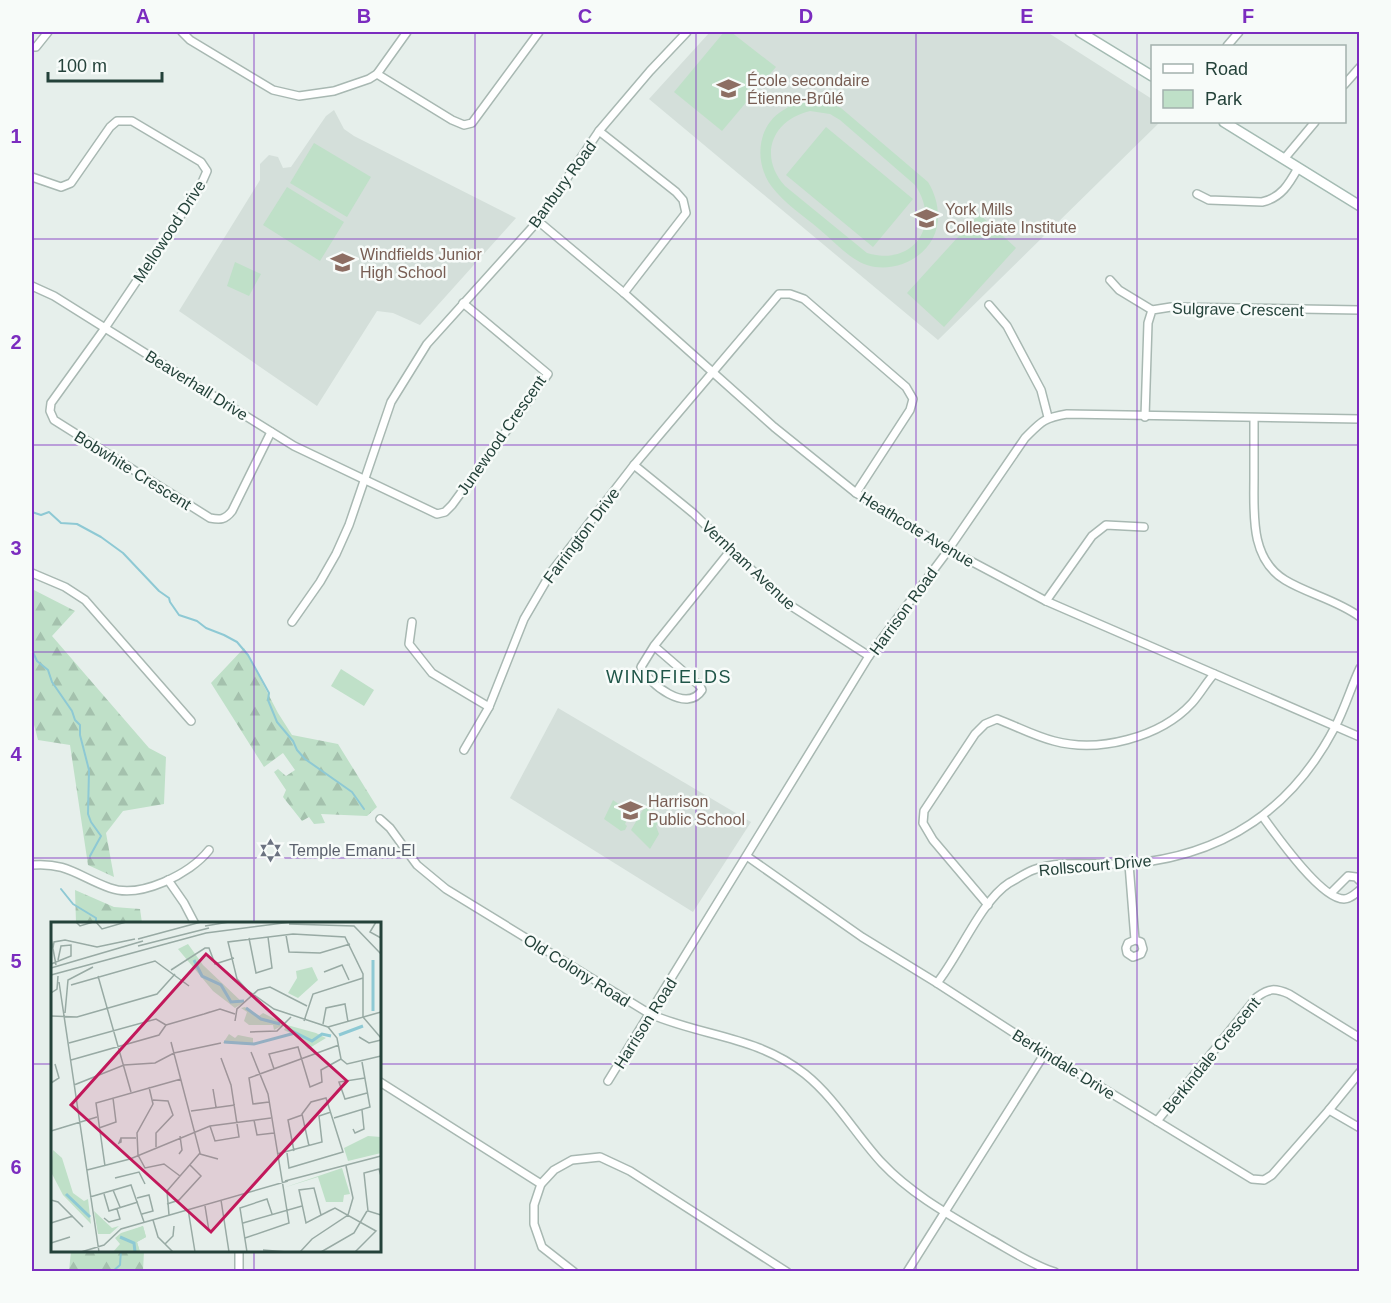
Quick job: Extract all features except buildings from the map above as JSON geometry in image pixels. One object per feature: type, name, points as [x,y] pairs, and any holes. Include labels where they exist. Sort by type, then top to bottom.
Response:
[{"type":"main road","points":[[1080,32],[1151,75]]},
{"type":"main road","points":[[1226,123],[1359,206]]},
{"type":"street","points":[[32,46],[36,47],[48,32]]},
{"type":"street","points":[[182,32],[190,40],[273,90],[299,96],[330,92],[354,85],[377,74],[407,32]]},
{"type":"street","points":[[377,74],[452,120],[464,125],[472,123],[539,32]]},
{"type":"street","name":"Banbury Road","points":[[292,622],[336,554],[349,525],[391,402],[427,344],[538,221],[599,131],[687,32]]},
{"type":"street","points":[[1228,45],[1239,32]]},
{"type":"street","points":[[1346,83],[1359,67]]},
{"type":"street","name":"Mellowood Drive","points":[[32,177],[61,187],[71,183],[110,127],[117,121],[132,121],[201,162],[207,171],[200,187],[105,328]]},
{"type":"street","points":[[1284,159],[1314,123]]},
{"type":"street","points":[[599,131],[676,192],[683,200],[686,213],[624,293]]},
{"type":"street","points":[[1197,194],[1209,200],[1262,202],[1270,200],[1283,191],[1298,168]]},
{"type":"street","name":"Heathcote Avenue","points":[[538,221],[624,293],[774,427],[856,493],[948,549],[1046,601],[1359,737]]},
{"type":"street","points":[[1110,280],[1119,290],[1152,310]]},
{"type":"street","name":"Beaverhall Drive","points":[[32,286],[54,296],[271,432],[318,459],[363,480]]},
{"type":"street","name":"Farrington Drive","points":[[464,750],[489,707],[524,619],[552,571],[634,465],[779,294],[804,298],[906,387],[913,399],[910,410],[856,493]]},
{"type":"street","name":"Junewood Crescent","points":[[363,480],[429,512],[437,514],[445,512],[548,374],[463,303]]},
{"type":"street","points":[[989,305],[1007,326],[1041,390],[1048,417],[1066,414],[1359,419]]},
{"type":"street","name":"Sulgrave Crescent","points":[[1145,417],[1148,323],[1152,310],[1171,307],[1359,310]]},
{"type":"street","name":"Bobwhite Crescent","points":[[105,328],[51,403],[50,411],[54,420],[62,426],[210,518],[218,520],[226,518],[232,512],[271,432]]},
{"type":"street","name":"Harrison Road","points":[[608,1081],[869,656],[948,549],[1025,438],[1048,417]]},
{"type":"street","points":[[1254,418],[1254,515],[1256,538],[1264,557],[1272,571],[1286,581],[1350,610],[1359,617]]},
{"type":"street","name":"Vernham Avenue","points":[[634,465],[693,513],[785,602],[869,656]]},
{"type":"street","points":[[1046,601],[1092,536],[1106,525],[1144,527]]},
{"type":"street","points":[[654,646],[700,686],[702,690],[697,697],[688,701],[673,696],[645,676],[641,667],[654,646],[731,550]]},
{"type":"street","points":[[32,573],[64,587],[85,600],[191,721]]},
{"type":"street","points":[[412,622],[409,644],[432,673],[489,707]]},
{"type":"street","name":"Rollscourt Drive","points":[[937,982],[988,905],[1006,885],[1034,869],[1058,865],[1129,864],[1167,858],[1230,836],[1263,817],[1295,787],[1322,750],[1335,726],[1359,668]]},
{"type":"street","points":[[988,905],[933,840],[923,823],[924,811],[975,734],[985,724],[997,720],[1054,741],[1074,744],[1109,743],[1143,736],[1171,721],[1192,704],[1214,674]]},
{"type":"street","points":[[1263,817],[1309,876],[1339,898],[1351,897],[1359,890]]},
{"type":"street","name":"Old Colony Road","points":[[380,819],[390,828],[417,865],[446,889],[650,1014],[684,1027],[738,1039],[762,1048],[789,1063],[819,1087],[894,1175],[944,1211],[1007,1248],[1055,1272]]},
{"type":"street","points":[[32,865],[49,864],[68,869],[112,889],[135,892],[168,880],[193,867],[209,850]]},
{"type":"street","name":"Berkindale Drive","points":[[748,856],[862,937],[937,982],[1045,1053],[1252,1179],[1264,1180],[1272,1175],[1359,1072]]},
{"type":"street","points":[[1129,864],[1135,939]]},
{"type":"street","points":[[1331,892],[1348,876],[1356,877],[1359,881]]},
{"type":"street","points":[[168,880],[194,922]]},
{"type":"street","name":"Berkindale Crescent","points":[[1157,1121],[1257,997],[1267,989],[1277,989],[1289,994],[1359,1038]]},
{"type":"street","points":[[907,1272],[1045,1053]]},
{"type":"street","points":[[381,1083],[541,1184]]},
{"type":"street","points":[[1329,1110],[1359,1128]]},
{"type":"street","points":[[574,1272],[542,1247],[534,1224],[534,1204],[541,1184],[554,1170],[572,1160],[600,1157],[630,1172],[787,1272]]},
{"type":"street","points":[[239,1252],[239,1272]]},
{"type":"shaded area","name":"York Mills Collegiate Institute","points":[[710,32],[1047,32],[1151,98],[1151,123],[1159,123],[938,340],[649,99]]},
{"type":"shaded area","name":"Windfields Junior High School","points":[[334,110],[344,129],[354,136],[516,218],[420,325],[393,313],[377,311],[317,406],[179,311],[260,180],[260,164],[269,155],[278,157],[283,168],[291,167],[326,116]]},
{"type":"shaded area","name":"Harrison Public School","points":[[558,708],[751,822],[693,912],[510,798]]},
{"type":"green space","points":[[724,32],[731,32],[776,67],[722,131],[674,92]]},
{"type":"green space","points":[[817,98],[841,108],[928,182],[936,202],[938,217],[936,231],[923,252],[908,262],[892,267],[875,267],[859,262],[788,204],[766,178],[760,148],[771,120],[797,103]],"holes":[[[810,111],[830,114],[840,120],[915,185],[923,200],[926,214],[924,228],[919,239],[910,248],[898,254],[884,256],[867,253],[785,186],[777,175],[772,163],[771,151],[778,131],[786,122]]]},
{"type":"green space","points":[[826,127],[913,199],[873,247],[786,175]]},
{"type":"green space","points":[[314,143],[371,177],[347,217],[290,183]]},
{"type":"green space","points":[[287,187],[344,222],[320,261],[263,225]]},
{"type":"green space","points":[[979,214],[1016,248],[944,327],[907,293]]},
{"type":"green space","points":[[235,262],[261,274],[249,296],[227,286]]},
{"type":"green space","points":[[32,589],[75,611],[52,636],[149,748],[166,757],[164,804],[123,811],[106,833],[114,877],[88,865],[70,745],[38,740],[32,717]]},
{"type":"green space","points":[[244,648],[292,735],[338,744],[377,807],[367,816],[321,814],[325,823],[314,824],[309,817],[302,821],[283,797],[286,790],[274,772],[278,769],[286,776],[295,770],[283,753],[264,767],[211,683]]},
{"type":"green space","points":[[341,669],[374,690],[364,706],[331,686]]},
{"type":"green space","points":[[613,800],[631,813],[625,824],[627,826],[625,830],[621,831],[604,819]]},
{"type":"green space","points":[[647,803],[662,819],[656,826],[659,834],[650,849],[631,830]]},
{"type":"green space","points":[[75,890],[114,907],[140,909],[142,922],[76,922]]},
{"type":"green space","points":[[71,1252],[144,1252],[143,1271],[69,1271]]},
{"type":"waterway","points":[[32,512],[41,515],[49,512],[61,523],[77,524],[101,537],[123,553],[159,591],[169,598],[179,615],[197,621],[206,628],[237,642],[248,655],[269,693],[268,700],[277,722],[293,741],[297,750],[305,759],[352,792],[364,809]]},
{"type":"waterway","points":[[32,650],[37,661],[48,670],[52,682],[80,725],[80,735],[89,770],[88,814],[101,836],[90,856]]},
{"type":"waterway","points":[[61,889],[73,904],[96,918],[96,922]]},
{"type":"waterway","points":[[112,1272],[120,1265],[121,1252]]},
{"type":"place","name":"École secondaire Étienne-Brûlé","points":[[729,89]]},
{"type":"place","name":"York Mills Collegiate Institute","points":[[927,218]]},
{"type":"place","name":"Windfields Junior High School","points":[[342,263]]},
{"type":"place","name":"Harrison Public School","points":[[630,810]]},
{"type":"place","name":"Temple Emanu-El","points":[[271,850]]},
{"type":"district","name":"WINDFIELDS","points":[[669,677]]}]
